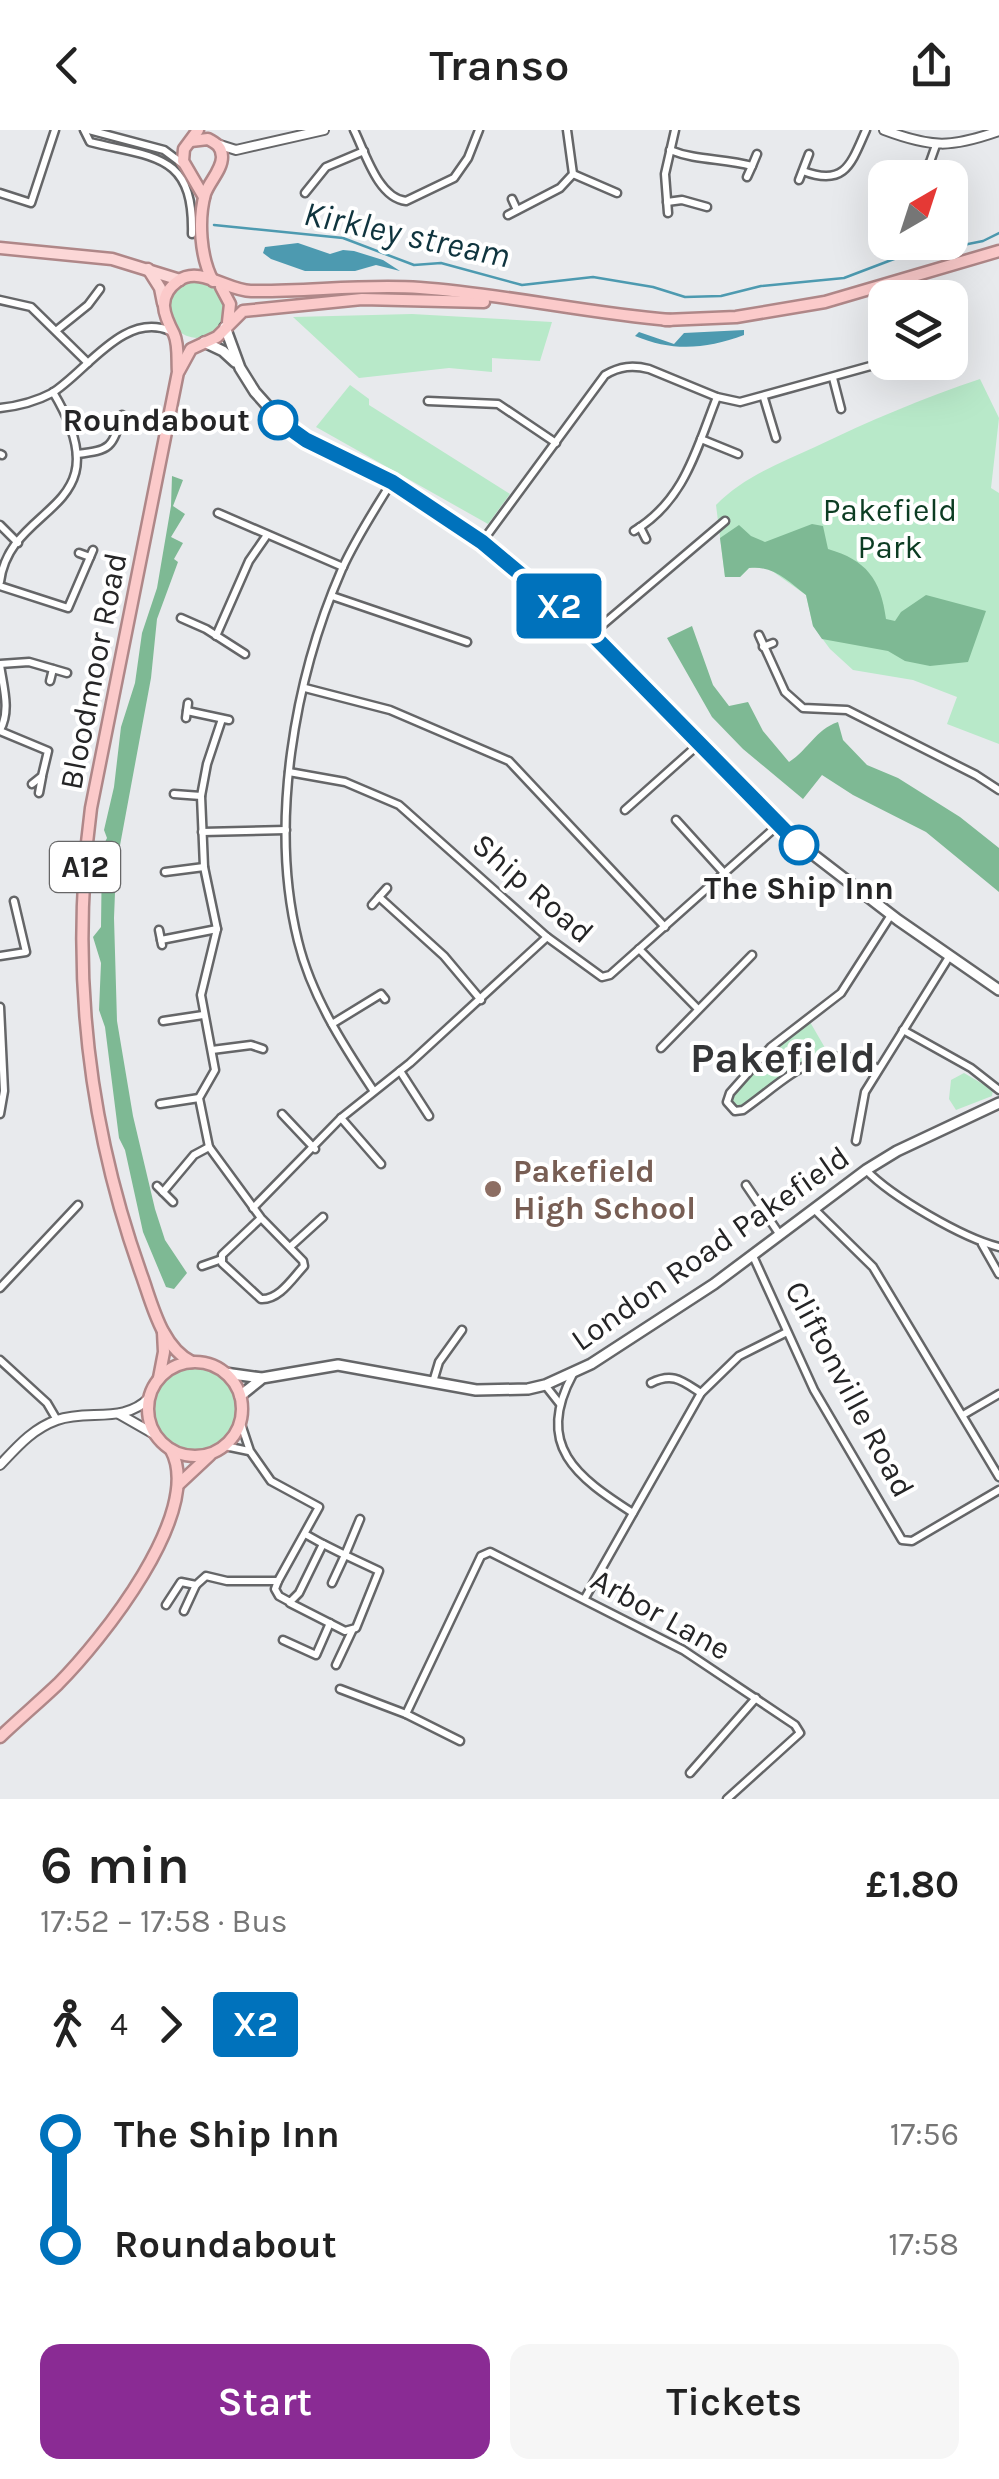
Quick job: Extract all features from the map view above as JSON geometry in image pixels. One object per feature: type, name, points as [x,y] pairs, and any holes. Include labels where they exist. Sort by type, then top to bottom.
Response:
[{"type":"highway","points":[[198,130],[182,155],[204,198]]},
{"type":"highway","points":[[208,130],[222,154],[204,198],[202,249],[195,267],[167,294],[163,306],[172,332],[187,342],[216,337],[243,311],[402,298],[474,301],[617,319],[736,317],[825,302],[999,251]]},
{"type":"highway","points":[[189,143],[202,138],[215,143]]},
{"type":"highway","points":[[188,170],[203,177],[217,169]]},
{"type":"highway","points":[[202,249],[215,282],[230,304],[226,326]]},
{"type":"highway","points":[[181,280],[198,276],[248,292],[322,287],[419,288],[582,312],[670,320]]},
{"type":"highway","name":"A12","points":[[172,332],[178,372]]},
{"type":"highway","name":"A12","points":[[178,372],[191,349],[203,342]]},
{"type":"highway","name":"Bloodmoor Road","points":[[178,372],[100,754],[88,831],[82,920],[84,1012],[102,1140],[125,1226],[163,1331],[182,1357],[192,1362]]},
{"type":"highway","name":"Bloodmoor Road","points":[[159,1378],[163,1331]]},
{"type":"highway","points":[[159,1378],[168,1370],[192,1362]]},
{"type":"highway","name":"A12","points":[[192,1362],[225,1373]]},
{"type":"highway","points":[[178,1485],[225,1446],[240,1422],[240,1396],[225,1373]]},
{"type":"highway","name":"A12","points":[[149,1398],[159,1378]]},
{"type":"highway","points":[[0,1736],[60,1682],[147,1571],[166,1529],[178,1485],[177,1461],[154,1434],[149,1422],[149,1398]]},
{"type":"highway","points":[[171,1450],[192,1456],[212,1453]]},
{"type":"main road","points":[[0,248],[112,258],[181,280]]},
{"type":"main road","points":[[148,268],[160,288],[163,306]]},
{"type":"main road","points":[[226,326],[225,334],[240,368],[263,404],[289,430],[392,482],[482,542],[592,634],[777,826],[891,914],[999,990]]},
{"type":"main road","points":[[203,342],[224,351],[240,368]]},
{"type":"main road","name":"London Road Pakefield","points":[[262,1378],[338,1365],[476,1390],[528,1390],[545,1385],[573,1374],[753,1256],[866,1170],[897,1151],[999,1103]]},
{"type":"main road","points":[[225,1373],[262,1378]]},
{"type":"main road","points":[[240,1396],[262,1378]]},
{"type":"street","points":[[0,193],[32,203],[55,130]]},
{"type":"street","points":[[86,130],[164,150],[188,170]]},
{"type":"street","points":[[86,130],[90,142],[168,162],[188,188],[192,234]]},
{"type":"street","points":[[215,143],[236,150],[324,130]]},
{"type":"street","points":[[354,130],[384,190],[397,200],[406,201],[454,178],[468,158],[479,130]]},
{"type":"street","points":[[508,215],[560,188],[572,174],[567,130]]},
{"type":"street","points":[[668,213],[665,174],[675,130]]},
{"type":"street","points":[[803,171],[831,178],[842,172],[853,160],[866,130]]},
{"type":"street","points":[[884,130],[936,146],[968,142],[999,130]]},
{"type":"street","points":[[164,150],[189,143]]},
{"type":"street","points":[[931,160],[936,146]]},
{"type":"street","points":[[217,169],[236,150]]},
{"type":"street","points":[[670,150],[687,157],[721,158],[752,166]]},
{"type":"street","points":[[306,186],[326,167],[364,151]]},
{"type":"street","points":[[748,176],[757,154]]},
{"type":"street","points":[[799,180],[809,154]]},
{"type":"street","points":[[572,174],[605,193],[617,193]]},
{"type":"street","points":[[512,199],[517,210]]},
{"type":"street","points":[[667,202],[682,200],[706,207]]},
{"type":"street","points":[[57,330],[101,294]]},
{"type":"street","points":[[0,300],[31,308],[88,364]]},
{"type":"street","points":[[0,408],[20,406],[53,392],[116,340],[149,326],[163,306]]},
{"type":"street","points":[[149,326],[172,332]]},
{"type":"street","points":[[482,542],[605,375],[615,369],[650,369],[717,397],[740,402],[868,367]]},
{"type":"street","points":[[833,378],[841,409]]},
{"type":"street","points":[[53,392],[73,429],[77,454],[69,487],[60,502],[8,556],[0,584],[72,610],[92,553],[80,553]]},
{"type":"street","points":[[646,538],[637,529],[661,513],[677,493],[717,397]]},
{"type":"street","points":[[764,398],[776,438]]},
{"type":"street","points":[[428,400],[498,404],[556,443]]},
{"type":"street","points":[[77,454],[110,447],[115,423],[122,415]]},
{"type":"street","points":[[700,439],[738,454]]},
{"type":"street","points":[[373,1090],[332,1024],[298,943],[288,891],[286,830],[288,772],[305,688],[332,596],[343,567],[392,482]]},
{"type":"street","points":[[224,513],[343,567]]},
{"type":"street","points":[[592,634],[725,521]]},
{"type":"street","points":[[0,525],[18,543]]},
{"type":"street","points":[[216,636],[243,573],[267,535]]},
{"type":"street","points":[[332,596],[467,642]]},
{"type":"street","points":[[182,620],[243,650]]},
{"type":"street","points":[[758,635],[786,692],[803,708],[848,710],[999,790]]},
{"type":"street","points":[[764,647],[773,643]]},
{"type":"street","points":[[38,793],[48,751],[0,730],[5,723],[6,702],[0,664],[29,662],[67,672]]},
{"type":"street","points":[[50,681],[53,669]]},
{"type":"street","points":[[305,688],[390,710],[509,761],[666,927]]},
{"type":"street","points":[[187,711],[225,720],[206,764],[200,796],[204,866],[217,929],[202,984],[213,1077],[199,1098],[209,1147],[261,1218],[303,1261],[304,1266],[268,1300],[261,1299],[222,1262],[222,1255],[261,1218]]},
{"type":"street","points":[[625,810],[699,744]]},
{"type":"street","name":"Ship Road","points":[[288,772],[345,782],[399,805],[547,937],[602,976],[610,975],[777,826]]},
{"type":"street","points":[[32,784],[42,776]]},
{"type":"street","points":[[173,793],[200,796]]},
{"type":"street","points":[[676,820],[724,874]]},
{"type":"street","points":[[202,832],[286,830]]},
{"type":"street","points":[[164,872],[204,866]]},
{"type":"street","points":[[372,905],[387,888]]},
{"type":"street","points":[[380,897],[444,956],[480,1000]]},
{"type":"street","points":[[0,956],[26,952],[14,901]]},
{"type":"street","points":[[878,1069],[853,1056],[822,1057],[744,1110],[735,1111],[727,1102],[730,1093],[771,1047],[841,993],[891,914]]},
{"type":"street","points":[[159,930],[162,942],[217,929]]},
{"type":"street","points":[[253,1208],[342,1118],[400,1071],[547,937]]},
{"type":"street","points":[[639,950],[698,1010]]},
{"type":"street","points":[[661,1048],[752,955]]},
{"type":"street","points":[[856,1141],[860,1105],[878,1069],[950,957]]},
{"type":"street","points":[[332,1024],[383,996],[375,986]]},
{"type":"street","points":[[0,1007],[4,1091],[0,1114]]},
{"type":"street","points":[[164,1021],[203,1015]]},
{"type":"street","points":[[903,1030],[971,1068],[999,1090]]},
{"type":"street","points":[[212,1050],[250,1045],[263,1049]]},
{"type":"street","points":[[400,1071],[429,1116]]},
{"type":"street","points":[[160,1104],[199,1098]]},
{"type":"street","points":[[282,1114],[315,1149]]},
{"type":"street","points":[[342,1118],[380,1164]]},
{"type":"street","points":[[172,1202],[160,1189],[194,1155],[209,1147]]},
{"type":"street","points":[[866,1170],[931,1216],[982,1243],[999,1247]]},
{"type":"street","points":[[746,1184],[780,1235]]},
{"type":"street","points":[[0,1288],[78,1205]]},
{"type":"street","points":[[814,1208],[872,1268],[999,1477]]},
{"type":"street","points":[[290,1248],[323,1216]]},
{"type":"street","points":[[982,1243],[999,1274]]},
{"type":"street","name":"Cliftonville Road","points":[[753,1256],[814,1390],[906,1543],[999,1490]]},
{"type":"street","points":[[202,1266],[222,1259]]},
{"type":"street","points":[[433,1382],[439,1362],[462,1330]]},
{"type":"street","points":[[584,1598],[701,1393],[738,1356],[787,1332]]},
{"type":"street","points":[[0,1360],[47,1402],[57,1420]]},
{"type":"street","points":[[573,1374],[560,1404],[558,1429],[569,1461],[593,1487],[633,1513]]},
{"type":"street","points":[[651,1383],[664,1376],[675,1377],[701,1393]]},
{"type":"street","points":[[545,1385],[560,1404]]},
{"type":"street","points":[[964,1415],[999,1394]]},
{"type":"street","points":[[0,1466],[34,1432],[57,1420],[119,1414],[135,1409],[149,1398]]},
{"type":"street","points":[[119,1414],[154,1434]]},
{"type":"street","points":[[240,1422],[250,1451],[271,1481],[318,1504],[319,1510],[278,1581],[279,1596],[352,1631]]},
{"type":"street","points":[[225,1446],[250,1451]]},
{"type":"street","points":[[332,1583],[360,1519]]},
{"type":"street","points":[[305,1534],[378,1571],[356,1628],[336,1665]]},
{"type":"street","points":[[290,1602],[324,1544]]},
{"type":"street","name":"Arbor Lane","points":[[406,1714],[482,1556],[490,1552],[683,1650],[801,1731],[727,1799]]},
{"type":"street","points":[[184,1611],[196,1585],[206,1576],[226,1582],[278,1581]]},
{"type":"street","points":[[166,1605],[181,1582],[196,1585]]},
{"type":"street","points":[[282,1640],[316,1655],[330,1623]]},
{"type":"street","points":[[340,1689],[406,1714],[460,1741]]},
{"type":"street","points":[[690,1773],[756,1698]]},
{"type":"green space","points":[[197,282],[217,290],[225,310],[217,330],[197,338],[177,330],[169,310],[177,290]]},
{"type":"green space","points":[[412,314],[552,322],[540,361],[492,358],[492,372],[449,368],[359,378],[293,317]]},
{"type":"green space","name":"Pakefield Park","points":[[980,379],[999,418],[991,488],[999,493],[999,744],[947,724],[957,697],[913,680],[853,670],[813,626],[806,595],[765,566],[749,568],[740,577],[725,577],[716,505],[738,486],[775,465],[896,410]]},
{"type":"green space","points":[[350,385],[369,399],[369,405],[510,494],[488,524],[316,427]]},
{"type":"green space","points":[[172,476],[183,480],[173,506],[185,514],[171,537],[183,543],[174,559],[178,562],[157,619],[151,678],[116,867],[114,918],[117,1021],[133,1116],[165,1240],[187,1273],[174,1289],[166,1287],[143,1232],[119,1138],[105,1027],[99,1010],[101,963],[93,937],[101,927],[102,848],[107,838],[104,830],[121,727],[135,683],[142,633],[157,588]]},
{"type":"green space","points":[[812,524],[823,526],[828,549],[852,559],[869,573],[880,593],[886,619],[895,621],[901,612],[926,595],[986,611],[968,662],[930,666],[905,661],[888,651],[822,639],[813,626],[806,595],[780,575],[749,568],[740,577],[725,577],[720,538],[739,525],[765,542]]},
{"type":"green space","points":[[692,626],[713,685],[729,706],[748,702],[763,731],[789,762],[823,730],[838,722],[843,740],[867,765],[898,778],[960,817],[999,848],[999,892],[926,832],[822,775],[803,799],[743,749],[712,717],[667,638]]},
{"type":"green space","points":[[810,1022],[828,1053],[811,1058],[744,1106],[734,1108],[730,1104],[733,1094],[776,1046]]},
{"type":"green space","points":[[964,1073],[993,1090],[992,1096],[956,1110],[949,1099],[951,1080]]},
{"type":"green space","points":[[195,1368],[218,1375],[230,1387],[237,1410],[230,1433],[218,1445],[195,1452],[172,1445],[160,1433],[153,1410],[160,1387],[172,1375]]},
{"type":"water","points":[[298,243],[330,254],[354,251],[383,260],[400,271],[376,265],[355,271],[305,271],[263,253],[265,247]]},
{"type":"water","points":[[744,330],[744,335],[730,340],[689,347],[663,345],[635,336],[639,332],[674,344],[684,333]]},
{"type":"waterway","name":"Kirkley stream","points":[[214,225],[343,238],[414,265],[441,263],[522,285],[593,277],[685,297],[721,296],[761,286],[844,278],[894,259],[983,241],[999,233]]},
{"type":"bus line","name":"X2","points":[[278,420],[306,440],[392,482],[482,542],[592,634],[799,845]]},
{"type":"place","name":"Roundabout","points":[[278,420]]},
{"type":"place","name":"The Ship Inn","points":[[799,845]]},
{"type":"place","name":"Pakefield High School","points":[[493,1189]]},
{"type":"district","name":"Pakefield","points":[[783,1057]]}]
